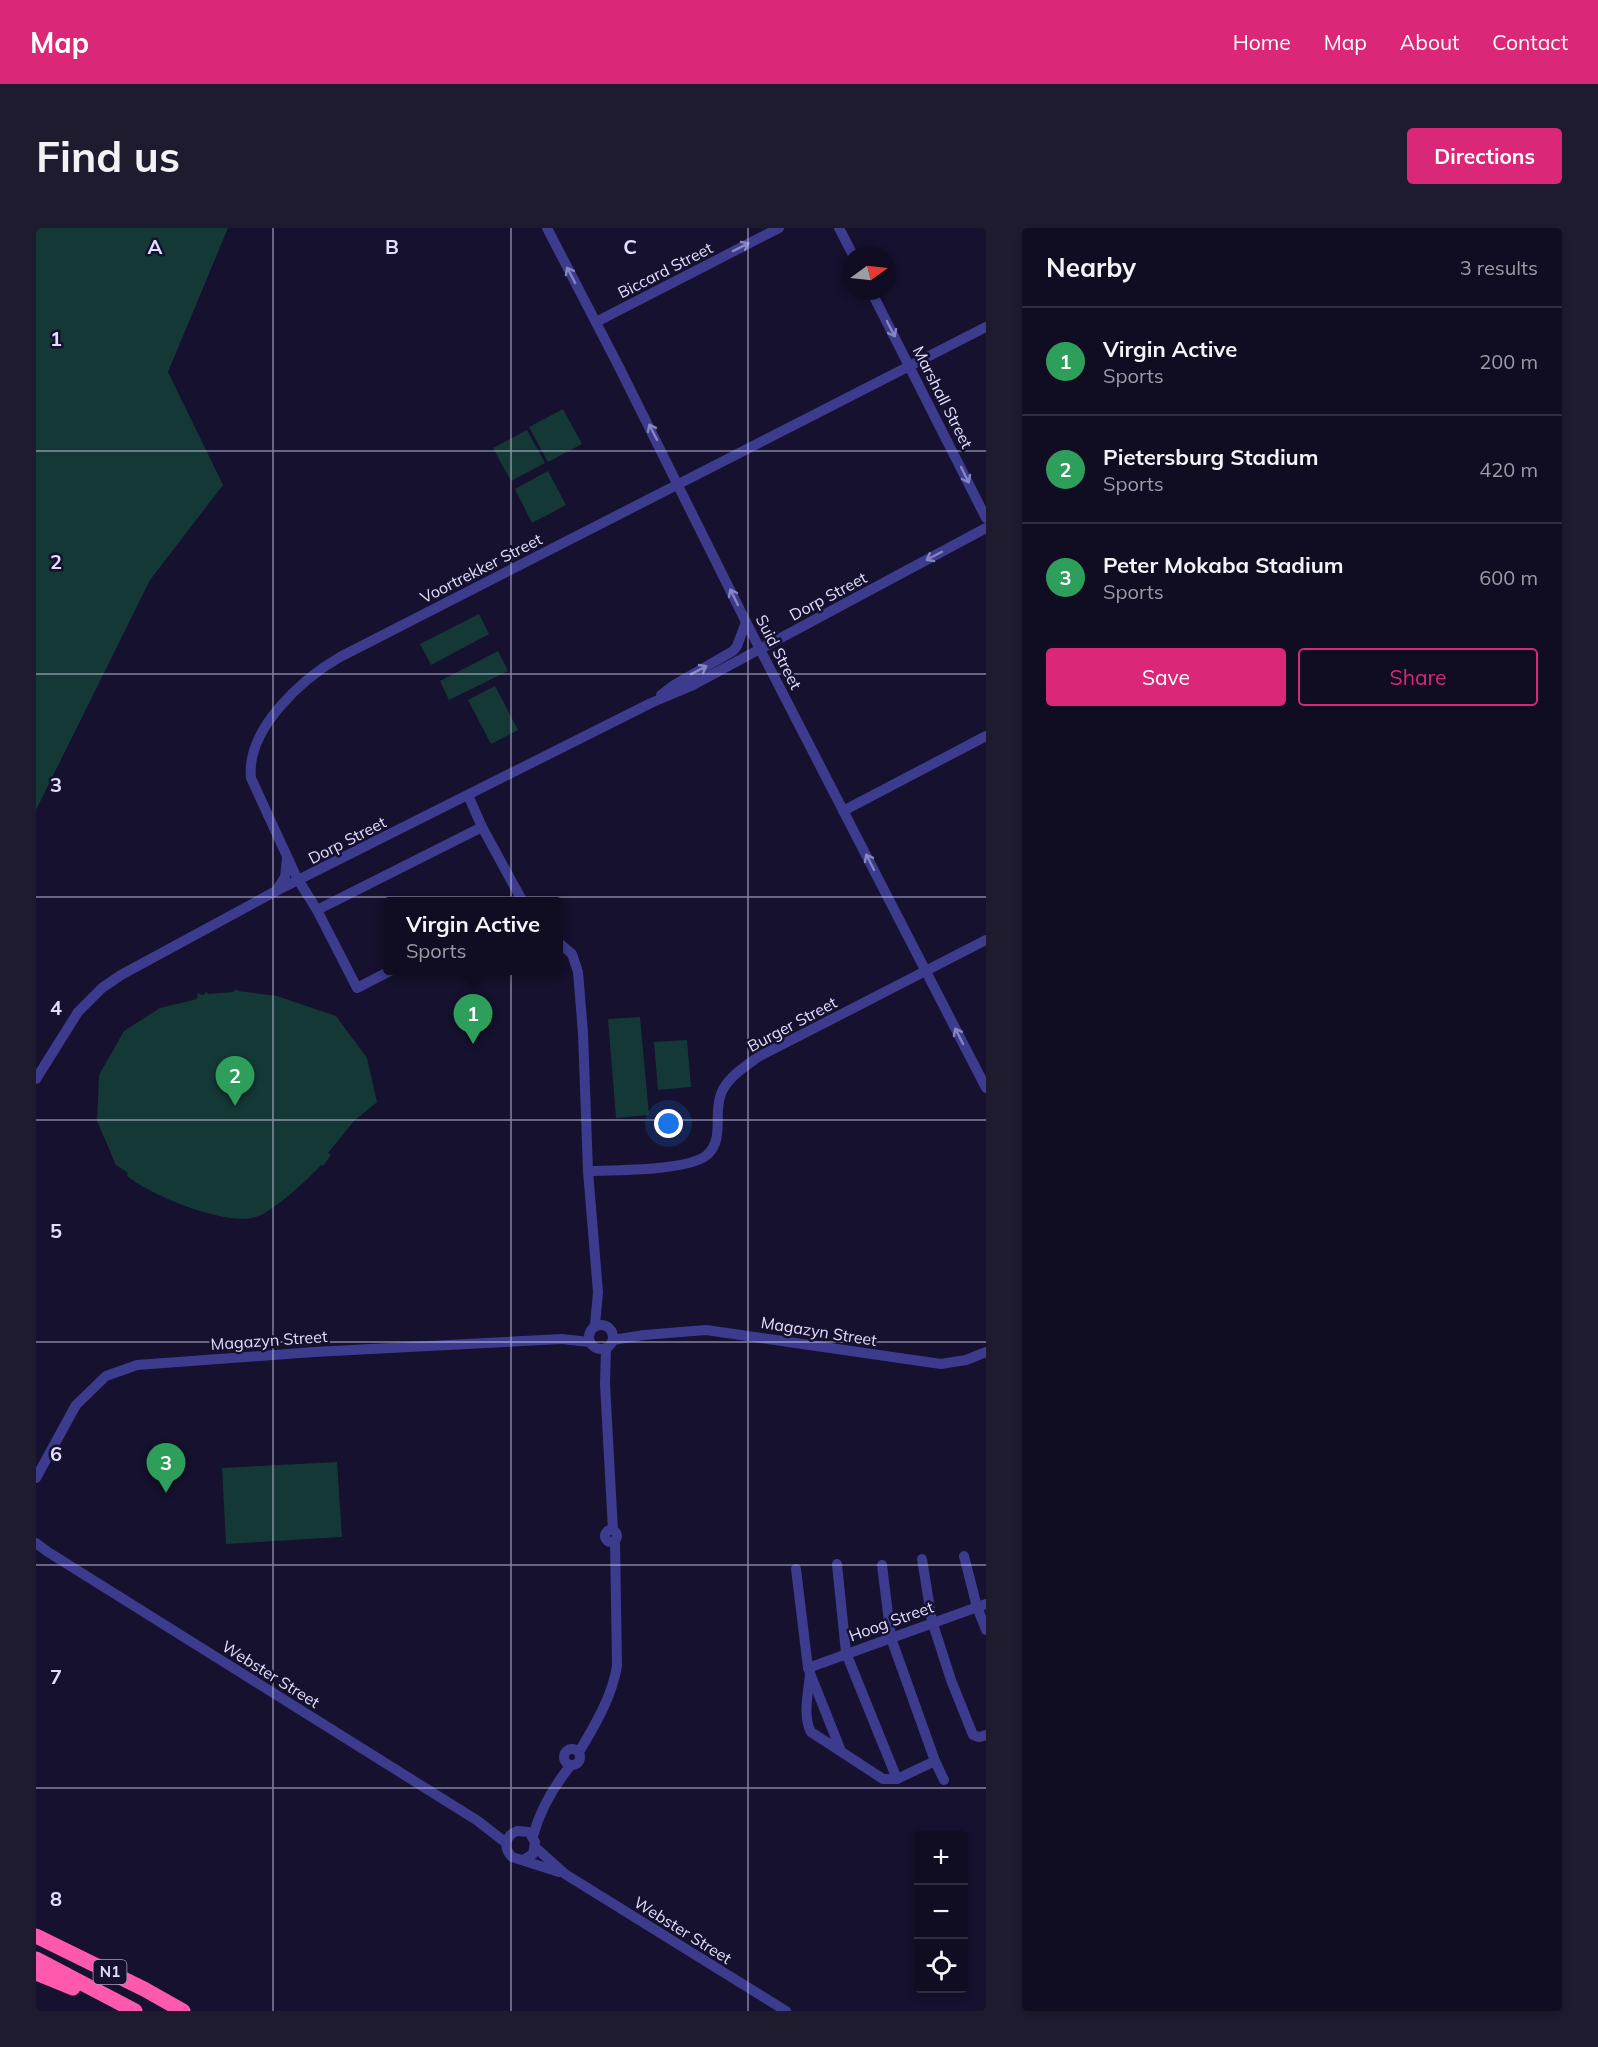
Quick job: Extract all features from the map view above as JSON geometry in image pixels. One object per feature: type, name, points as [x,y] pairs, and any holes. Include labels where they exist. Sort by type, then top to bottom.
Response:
[{"type":"highway","points":[[36,1925],[144,1989]]},
{"type":"highway","name":"N1","points":[[36,1936],[144,1989],[183,2011]]},
{"type":"highway","name":"N1","points":[[36,1959],[135,2011]]},
{"type":"highway","points":[[36,1973],[129,2011]]},
{"type":"street","name":"Suid Street","points":[[547,228],[679,484],[746,622],[986,1088]]},
{"type":"street","name":"Biccard Street","points":[[596,322],[779,228]]},
{"type":"street","points":[[838,228],[848,246]]},
{"type":"street","name":"Marshall Street","points":[[876,300],[986,518]]},
{"type":"street","name":"Voortrekker Street","points":[[383,975],[357,988],[299,880],[254,788],[250,770],[256,746],[276,712],[291,695],[321,668],[340,657],[986,327]]},
{"type":"street","name":"Dorp Street","points":[[36,1068],[62,1029],[102,988],[121,975],[276,891],[651,703],[691,686],[986,528]]},
{"type":"street","name":"Dorp Street","points":[[651,703],[674,685],[733,651],[746,622]]},
{"type":"street","points":[[843,811],[986,736]]},
{"type":"street","points":[[468,795],[482,827],[520,897]]},
{"type":"street","points":[[317,910],[482,827]]},
{"type":"street","points":[[276,891],[285,877],[287,855]]},
{"type":"street","name":"Burger Street","points":[[588,1172],[677,1166],[707,1155],[717,1138],[720,1097],[726,1085],[745,1067],[758,1058],[986,940]]},
{"type":"street","points":[[522,1860],[529,1858],[526,1837],[568,1764],[579,1761],[576,1750],[590,1733],[605,1705],[617,1666],[618,1610],[611,1536],[605,1384],[588,1172],[578,972],[572,954],[563,946]]},
{"type":"street","name":"Dorp Street","points":[[36,1079],[62,1040],[70,1022]]},
{"type":"street","name":"Magazyn Street","points":[[36,1478],[76,1405],[106,1376],[129,1367],[303,1352],[562,1340],[706,1330],[941,1364],[966,1360],[986,1352]]},
{"type":"street","name":"Webster Street","points":[[36,1543],[478,1821],[506,1843],[508,1853],[512,1857],[564,1874]]},
{"type":"street","name":"Webster Street","points":[[36,1548],[48,1552]]},
{"type":"street","points":[[964,1556],[982,1606],[986,1630]]},
{"type":"street","points":[[922,1559],[932,1622],[971,1732],[975,1736],[986,1735]]},
{"type":"street","points":[[837,1564],[846,1653],[897,1779]]},
{"type":"street","points":[[882,1565],[891,1638],[944,1780]]},
{"type":"street","points":[[796,1569],[809,1670],[807,1725],[811,1732],[883,1779],[897,1779],[935,1761]]},
{"type":"street","name":"Hoog Street","points":[[809,1670],[846,1653],[982,1606]]},
{"type":"street","points":[[809,1670],[841,1751]]},
{"type":"street","name":"Webster Street","points":[[478,1821],[526,1837],[564,1874],[786,2011]]},
{"type":"street","points":[[506,1843],[526,1837]]},
{"type":"green space","points":[[36,228],[228,228],[168,372],[223,485],[150,580],[36,810]]},
{"type":"green space","points":[[563,409],[582,444],[548,462],[529,427]]},
{"type":"green space","points":[[527,430],[545,463],[511,481],[493,448]]},
{"type":"green space","points":[[548,471],[566,505],[532,523],[515,489]]},
{"type":"green space","points":[[479,614],[489,634],[431,665],[420,644]]},
{"type":"green space","points":[[498,651],[508,671],[449,700],[440,681]]},
{"type":"green space","points":[[495,686],[518,730],[491,744],[468,700]]},
{"type":"green space","points":[[236,989],[277,996],[336,1016],[367,1058],[377,1102],[354,1121],[328,1153],[331,1155],[323,1166],[321,1165],[300,1186],[271,1209],[256,1217],[243,1219],[188,1207],[137,1183],[116,1165],[97,1121],[99,1075],[124,1031],[160,1008],[197,999],[198,993],[202,995],[206,991],[208,994],[233,992]]},
{"type":"green space","points":[[640,1017],[649,1115],[616,1118],[608,1019]]},
{"type":"green space","points":[[687,1040],[691,1087],[658,1090],[654,1042]]},
{"type":"green space","points":[[337,1462],[342,1537],[226,1544],[222,1468]]},
{"type":"place","name":"Virgin Active","points":[[473,1044]]},
{"type":"place","name":"Pietersburg Stadium","points":[[235,1106]]},
{"type":"place","name":"Peter Mokaba Stadium","points":[[166,1493]]}]
